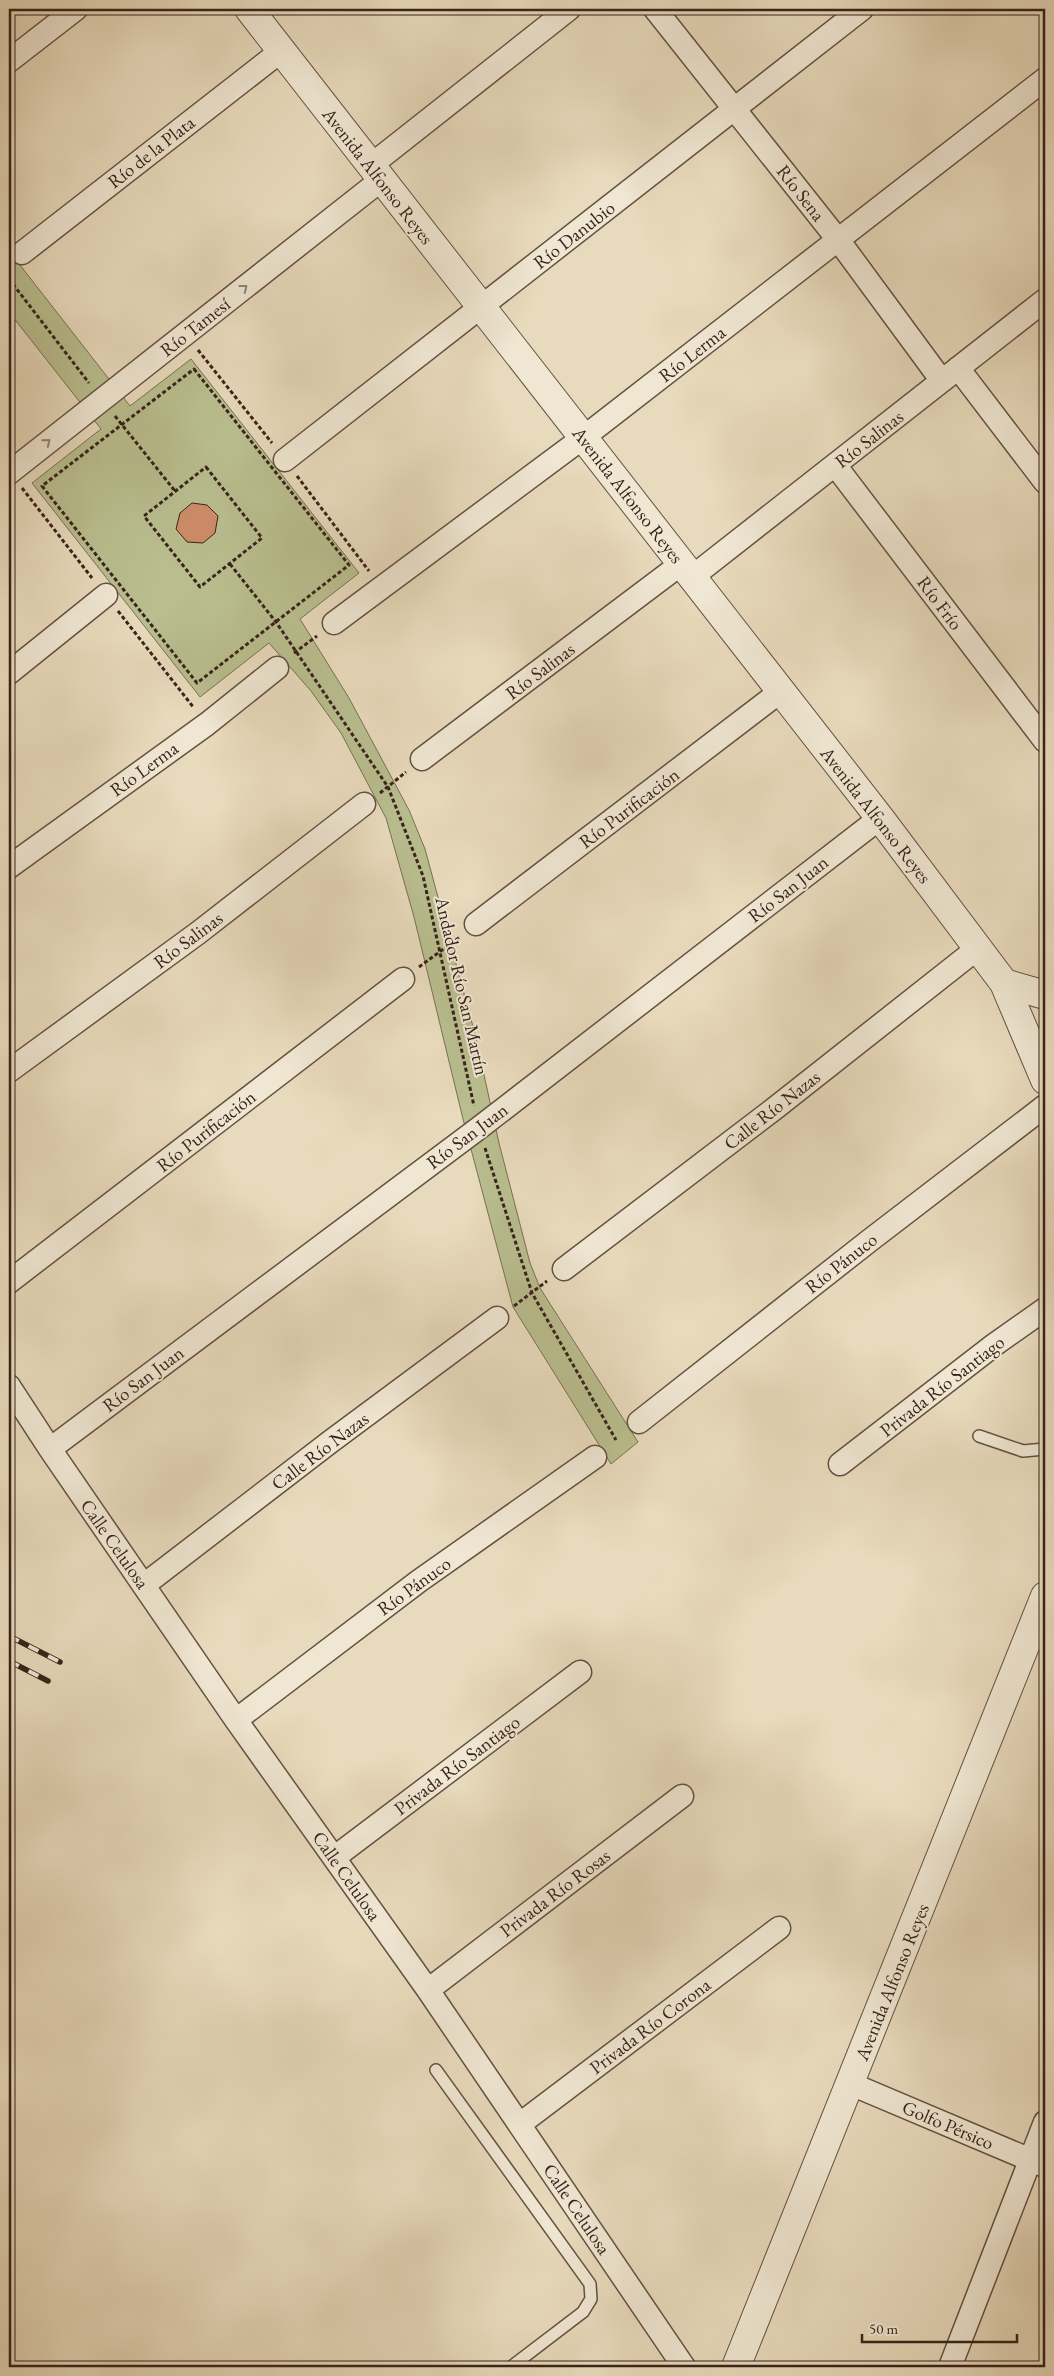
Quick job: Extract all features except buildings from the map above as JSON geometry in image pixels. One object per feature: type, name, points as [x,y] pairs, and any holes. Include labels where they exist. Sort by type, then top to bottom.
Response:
[{"type":"street","points":[[9,61],[76,9]]},
{"type":"street","name":"Río Tamesí","points":[[9,473],[375,173],[569,9]]},
{"type":"street","name":"Río Sena","points":[[655,9],[839,241],[950,375],[1045,482]]},
{"type":"street","name":"Río Danubio","points":[[286,460],[862,9]]},
{"type":"street","name":"Avenida Alfonso Reyes","points":[[256,11],[281,51],[880,818],[1004,983],[1045,1080]]},
{"type":"street","name":"Río de la Plata","points":[[22,254],[281,51]]},
{"type":"street","name":"Río Lerma","points":[[334,623],[584,437],[839,241],[1045,79]]},
{"type":"street","name":"Río Salinas","points":[[422,759],[835,465],[1045,300]]},
{"type":"street","name":"Río Frío","points":[[835,465],[1045,741]]},
{"type":"street","points":[[9,673],[106,595]]},
{"type":"street","name":"Río Lerma","points":[[9,867],[207,724],[277,668]]},
{"type":"street","name":"Río Purificación","points":[[476,924],[781,691]]},
{"type":"street","name":"Río Salinas","points":[[9,1072],[198,933],[364,804]]},
{"type":"street","name":"Río San Juan","points":[[50,1450],[479,1128],[880,818]]},
{"type":"street","name":"Calle Río Nazas","points":[[564,1269],[774,1109],[978,948]]},
{"type":"street","name":"Río Purificación","points":[[9,1282],[402,979]]},
{"type":"street","points":[[1004,983],[1045,995]]},
{"type":"street","name":"Río Pánuco","points":[[639,1422],[869,1241],[1045,1106]]},
{"type":"street","name":"Privada Río Santiago","points":[[840,1464],[994,1345],[1045,1309]]},
{"type":"street","name":"Calle Río Nazas","points":[[144,1585],[330,1442],[497,1318]]},
{"type":"street","name":"Calle Celulosa","points":[[9,1386],[50,1450],[236,1720],[428,1990],[684,2367]]},
{"type":"street","name":"Río Pánuco","points":[[236,1720],[419,1581],[595,1456]]},
{"type":"street","name":"Avenida Alfonso Reyes","points":[[736,2367],[1045,1596]]},
{"type":"street","name":"Privada Río Santiago","points":[[335,1858],[580,1672]]},
{"type":"street","name":"Privada Río Rosas","points":[[428,1990],[682,1796]]},
{"type":"street","name":"Privada Río Corona","points":[[520,2124],[779,1928]]},
{"type":"street","name":"Golfo Pérsico","points":[[851,2084],[1038,2163]]},
{"type":"street","points":[[950,2367],[1038,2163],[1045,2122]]},
{"type":"lane","points":[[979,1436],[1023,1451],[1045,1449]]},
{"type":"lane","points":[[436,2070],[590,2284],[591,2299],[583,2312],[511,2367]]},
{"type":"path","points":[[42,486],[194,368]]},
{"type":"path","points":[[206,467],[262,538],[230,564],[200,587],[144,516],[206,467]]},
{"type":"path","name":"Andador Río San Martín","points":[[230,564],[276,622],[388,787],[423,876],[479,1128],[532,1293],[616,1440]]},
{"type":"path","points":[[197,683],[349,565]]},
{"type":"path","points":[[277,668],[334,623]]},
{"type":"path","points":[[364,804],[422,759]]},
{"type":"path","points":[[402,979],[476,924]]},
{"type":"path","points":[[497,1318],[564,1269]]},
{"type":"path","points":[[595,1456],[639,1422]]},
{"type":"green space","points":[[9,251],[130,406],[191,359],[359,573],[300,619],[349,698],[409,810],[425,849],[475,1034],[499,1143],[530,1263],[540,1288],[638,1442],[611,1464],[513,1307],[463,1119],[414,917],[386,818],[341,733],[311,691],[269,643],[200,697],[32,483],[101,429],[9,312]]},
{"type":"railway","points":[[9,1636],[60,1662]]},
{"type":"railway","points":[[9,1661],[48,1681]]}]
